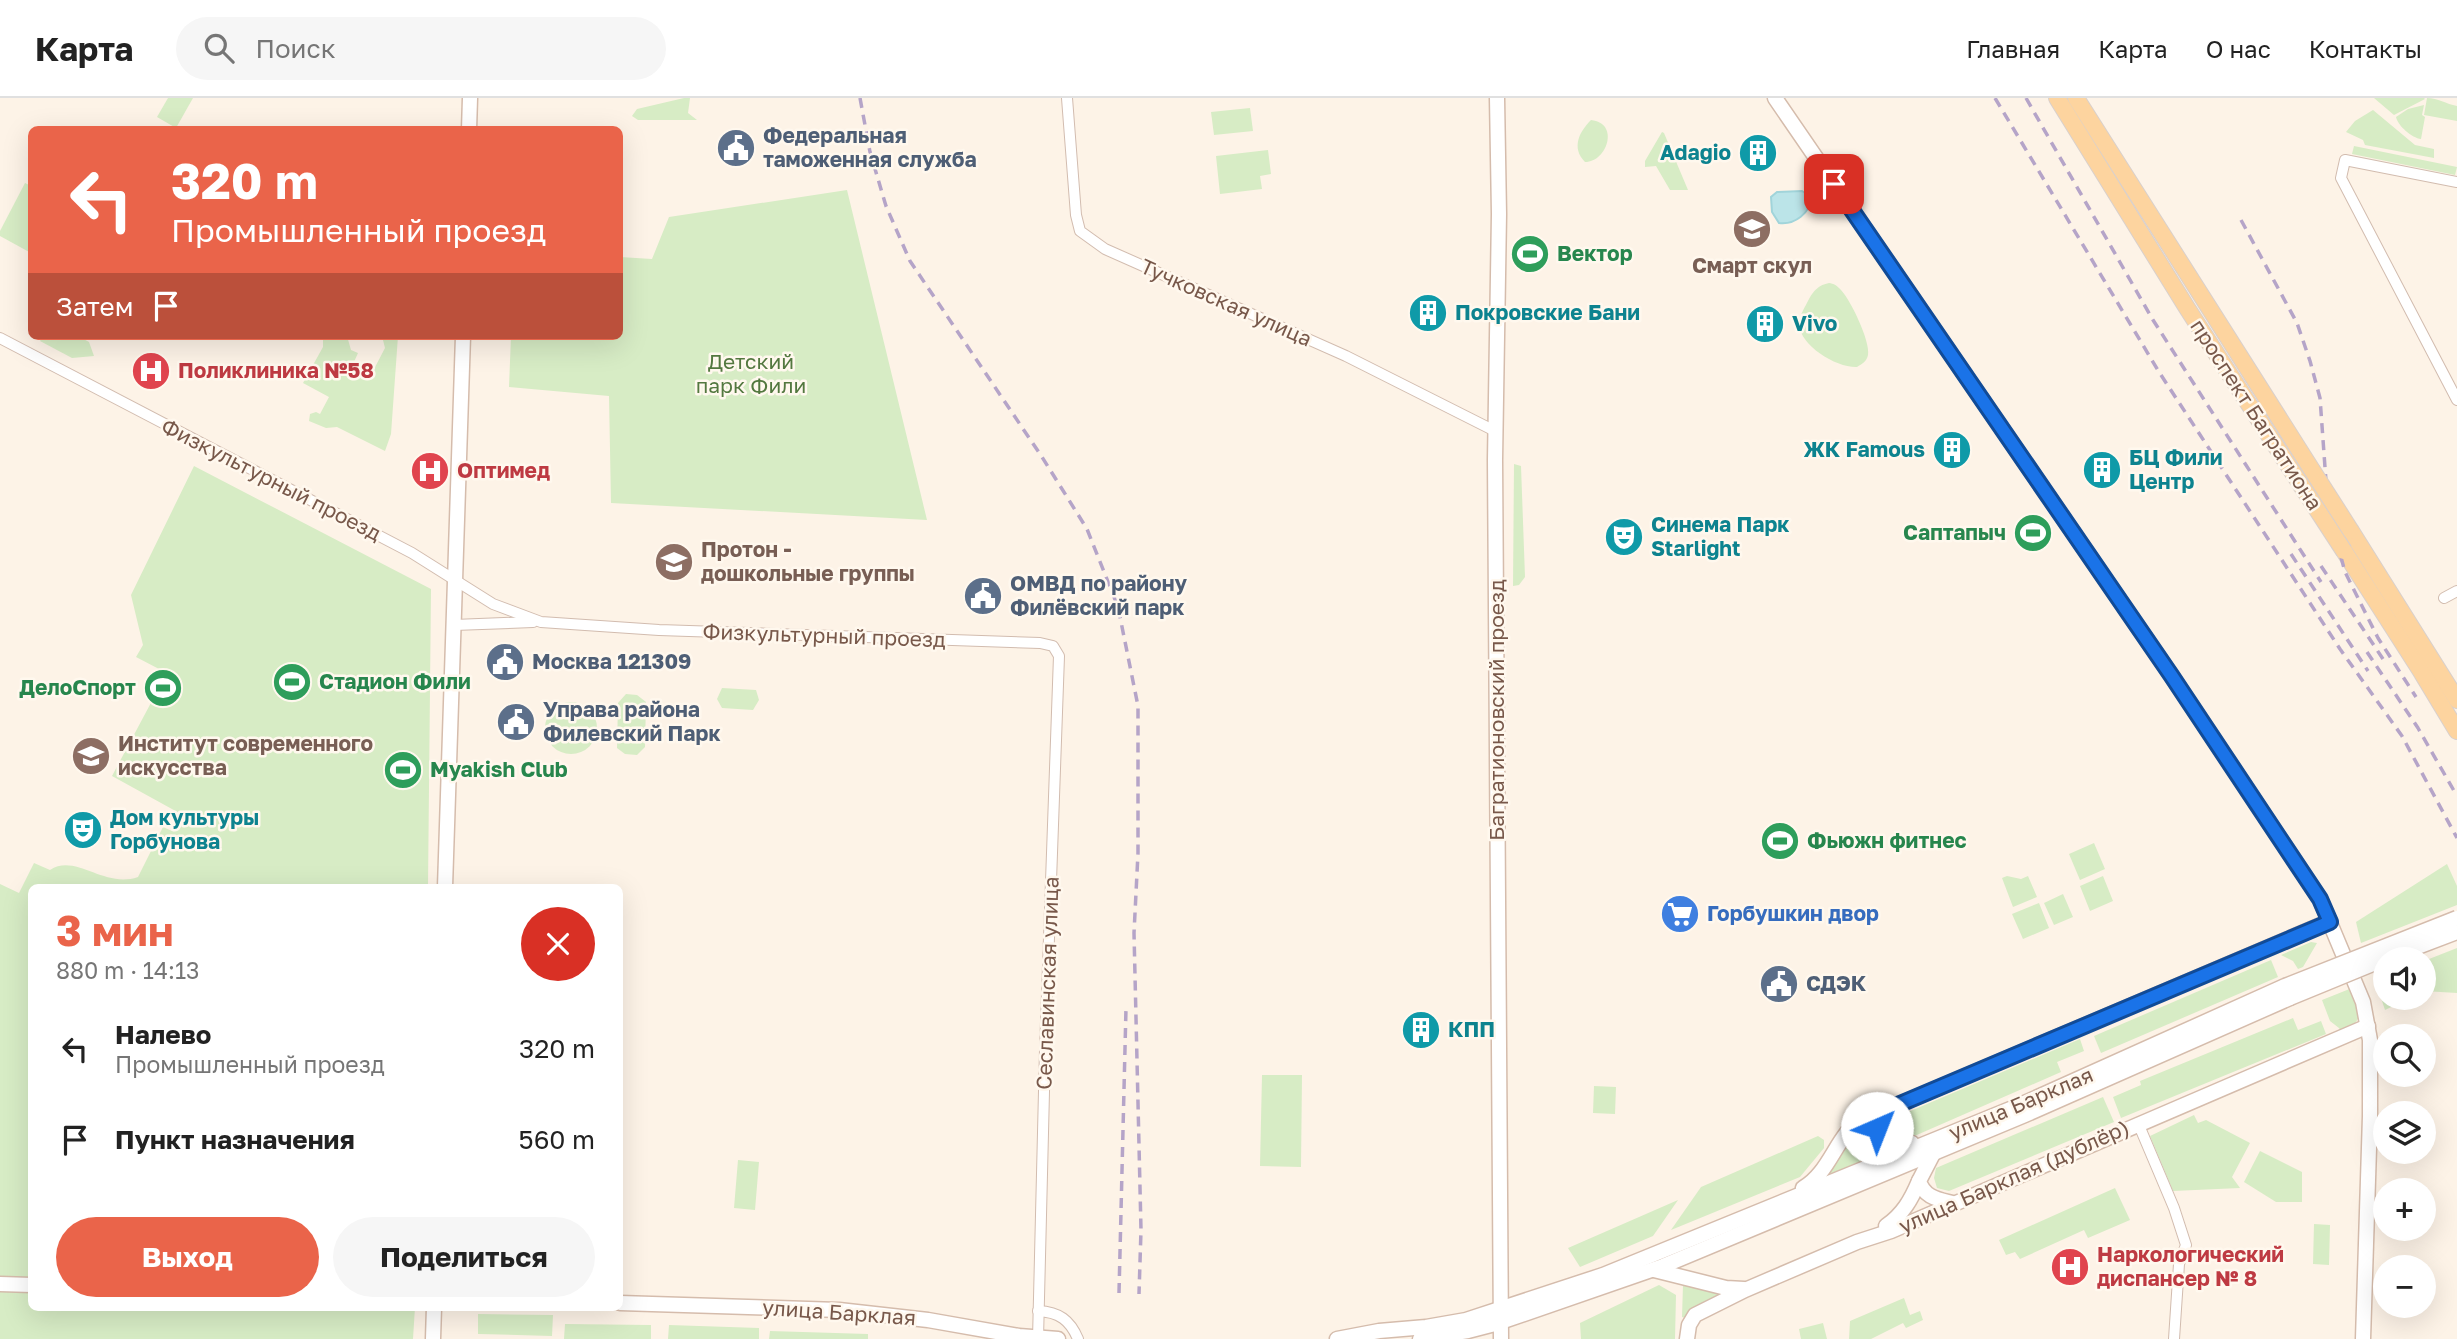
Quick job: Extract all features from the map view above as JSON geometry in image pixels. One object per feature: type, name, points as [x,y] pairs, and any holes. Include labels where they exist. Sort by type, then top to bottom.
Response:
[{"type":"main road","name":"проспект Багратиона","points":[[2057,98],[2187,308],[2423,673],[2457,731]]},
{"type":"main road","name":"проспект Багратиона","points":[[2076,98],[2457,700]]},
{"type":"street","points":[[469,126],[470,98]]},
{"type":"street","name":"Тучковская улица","points":[[1067,98],[1076,215],[1080,232],[1105,249],[1346,356],[1495,431]]},
{"type":"street","name":"Багратионовский проезд","points":[[1497,98],[1499,195],[1495,431],[1501,1339]]},
{"type":"street","points":[[1775,98],[2171,675],[2320,899],[2362,1002],[2371,1053],[2363,1339]]},
{"type":"street","points":[[2457,182],[2345,160],[2341,178],[2457,400]]},
{"type":"street","name":"Физкультурный проезд","points":[[0,338],[412,553],[493,604],[541,622]]},
{"type":"street","points":[[445,884],[463,340]]},
{"type":"street","points":[[2444,598],[2457,591]]},
{"type":"street","name":"Физкультурный проезд","points":[[454,625],[541,622],[659,630],[1040,643],[1053,646],[1059,656]]},
{"type":"street","name":"Сеславинская улица","points":[[1038,1338],[1059,656]]},
{"type":"street","name":"улица Барклая","points":[[1337,1339],[1501,1316],[1654,1270],[1933,1154],[2457,918]]},
{"type":"street","points":[[1780,1202],[1818,1177],[1840,1142],[1864,1117],[2330,922]]},
{"type":"street","name":"улица Барклая","points":[[2418,947],[2457,932]]},
{"type":"street","name":"улица Барклая","points":[[1420,1339],[1468,1331],[2288,992],[2373,963]]},
{"type":"street","name":"улица Барклая (дублёр)","points":[[1687,1339],[1689,1325],[1696,1315],[1745,1290],[1857,1242],[1891,1231],[2368,1026]]},
{"type":"street","points":[[1900,1104],[1879,1122],[1876,1131],[1882,1143],[1893,1147],[1942,1137]]},
{"type":"street","points":[[2138,1123],[2174,1208],[2186,1245],[2179,1264],[2174,1339]]},
{"type":"street","points":[[1857,1242],[1888,1226],[1900,1216],[1908,1206],[1933,1154]]},
{"type":"street","points":[[1919,1181],[1928,1195],[1952,1203]]},
{"type":"street","points":[[1654,1270],[1726,1288],[1745,1290]]},
{"type":"street","points":[[0,1284],[28,1285]]},
{"type":"street","name":"улица Барклая","points":[[623,1303],[877,1313],[1058,1339]]},
{"type":"street","points":[[433,1339],[434,1311]]},
{"type":"street","points":[[1038,1311],[1057,1313],[1066,1319],[1079,1339]]},
{"type":"green space","points":[[168,98],[193,98],[177,126],[157,117]]},
{"type":"green space","points":[[690,98],[688,113],[697,120],[638,120],[632,116],[637,109]]},
{"type":"green space","points":[[2374,98],[2424,98],[2425,99],[2394,115]]},
{"type":"green space","points":[[2427,98],[2457,106],[2457,121],[2424,115]]},
{"type":"green space","points":[[2424,105],[2421,139],[2406,131],[2396,117],[2408,109]]},
{"type":"green space","points":[[1250,108],[1253,131],[1214,135],[1211,112]]},
{"type":"green space","points":[[2373,110],[2415,145],[2434,149],[2434,158],[2365,145],[2363,140],[2346,132],[2355,121]]},
{"type":"green space","points":[[1591,120],[1605,128],[1607,142],[1599,156],[1585,162],[1578,151],[1578,140]]},
{"type":"green space","points":[[1662,132],[1688,190],[1670,190],[1656,166],[1645,167],[1645,161]]},
{"type":"green space","points":[[2354,146],[2457,167],[2455,175],[2352,154]]},
{"type":"green space","points":[[1268,150],[1271,174],[1260,176],[1262,189],[1220,194],[1216,156]]},
{"type":"green space","points":[[25,183],[28,184],[28,251],[0,236],[0,231]]},
{"type":"green space","name":"Детский парк Фили","points":[[847,190],[927,520],[611,503],[609,396],[509,387],[511,340],[623,340],[623,257],[652,259],[669,217]]},
{"type":"green space","points":[[1829,283],[1838,287],[1848,300],[1866,340],[1867,357],[1857,367],[1830,360],[1813,348],[1801,332],[1800,318],[1809,299],[1817,288]]},
{"type":"green space","points":[[85,340],[89,342],[94,356],[72,358],[40,341]]},
{"type":"green space","points":[[323,340],[348,340],[351,350],[358,353],[354,362],[373,371],[385,348],[383,340],[398,340],[391,434],[385,451],[337,427],[326,428],[309,421],[310,414],[320,414],[329,397],[303,383],[323,347]]},
{"type":"green space","points":[[1514,464],[1521,466],[1525,577],[1519,585],[1513,586]]},
{"type":"green space","name":"Стадион Фили","points":[[194,466],[431,589],[428,884],[28,884],[28,1311],[415,1311],[413,1339],[0,1339],[0,884],[19,893],[34,863],[50,870],[60,866],[80,868],[114,879],[138,877],[163,827],[172,831],[181,814],[112,776],[153,699],[146,695],[159,669],[136,657],[143,645],[131,595]]},
{"type":"green space","points":[[722,688],[756,690],[759,700],[753,710],[722,708],[717,699]]},
{"type":"green space","points":[[626,694],[637,695],[646,702],[645,747],[637,755],[625,754],[617,748],[618,703]]},
{"type":"green space","points":[[571,702],[581,704],[589,710],[595,718],[595,738],[589,746],[581,752],[571,754],[561,752],[553,746],[547,738],[545,728],[547,718],[553,710],[561,704]]},
{"type":"green space","points":[[2094,843],[2105,869],[2080,880],[2069,854]]},
{"type":"green space","points":[[2447,864],[2457,886],[2457,905],[2361,943],[2356,922]]},
{"type":"green space","points":[[2007,876],[2021,879],[2028,876],[2037,897],[2013,907],[2002,878]]},
{"type":"green space","points":[[2103,876],[2113,901],[2090,911],[2080,886]]},
{"type":"green space","points":[[2063,894],[2073,917],[2054,925],[2044,903]]},
{"type":"green space","points":[[2039,903],[2049,928],[2023,939],[2012,914]]},
{"type":"green space","points":[[2311,942],[2317,943],[2303,967],[2298,969],[2293,961],[2281,955]]},
{"type":"green space","points":[[2457,948],[2457,993],[2436,992],[2436,956]]},
{"type":"green space","points":[[2271,960],[2278,977],[2101,1053],[2094,1036]]},
{"type":"green space","points":[[2352,988],[2362,1012],[2351,1030],[2342,1035],[2339,1028],[2330,1021],[2322,1000]]},
{"type":"green space","points":[[2293,1018],[2298,1030],[2321,1021],[2326,1034],[2121,1118],[2113,1097],[2141,1085],[2140,1081]]},
{"type":"green space","points":[[2080,1039],[2084,1051],[2057,1062],[2061,1072],[1903,1141],[1895,1141],[1888,1136],[1886,1127],[1894,1118]]},
{"type":"green space","points":[[1262,1075],[1302,1075],[1301,1167],[1260,1166]]},
{"type":"green space","points":[[1594,1086],[1616,1087],[1615,1114],[1593,1113]]},
{"type":"green space","points":[[2103,1097],[2114,1122],[1949,1191],[1937,1188],[1934,1178],[1936,1168]]},
{"type":"green space","points":[[2194,1115],[2198,1123],[2206,1120],[2250,1143],[2232,1177],[2240,1188],[2173,1191],[2150,1136]]},
{"type":"green space","points":[[1868,1123],[1872,1123],[1885,1152],[1828,1175],[1856,1133]]},
{"type":"green space","points":[[1818,1136],[1824,1140],[1824,1148],[1800,1177],[1671,1230],[1701,1187]]},
{"type":"green space","points":[[2260,1151],[2302,1172],[2302,1202],[2276,1202],[2244,1182]]},
{"type":"green space","points":[[738,1160],[759,1162],[755,1210],[734,1208]]},
{"type":"green space","points":[[2115,1188],[2130,1220],[2088,1238],[2084,1230],[2020,1259],[2015,1252],[2006,1255],[1999,1240]]},
{"type":"green space","points":[[1678,1200],[1653,1236],[1580,1267],[1568,1248]]},
{"type":"green space","points":[[2314,1224],[2330,1225],[2329,1265],[2313,1264]]},
{"type":"green space","points":[[1659,1285],[1676,1295],[1675,1339],[1581,1339],[1580,1323]]},
{"type":"green space","points":[[1683,1285],[1725,1294],[1699,1305],[1685,1318],[1682,1317]]},
{"type":"green space","points":[[1904,1298],[1910,1315],[1920,1311],[1923,1320],[1906,1328],[1903,1323],[1871,1339],[1849,1339],[1850,1321]]},
{"type":"green space","points":[[478,1314],[553,1315],[552,1336],[478,1334]]},
{"type":"green space","points":[[1823,1323],[1827,1339],[1801,1339],[1799,1329]]},
{"type":"green space","points":[[565,1324],[651,1325],[651,1339],[564,1339]]},
{"type":"green space","points":[[669,1325],[759,1328],[759,1339],[668,1339]]},
{"type":"green space","points":[[770,1331],[868,1334],[868,1339],[769,1339]]},
{"type":"water","points":[[1802,191],[1812,197],[1805,213],[1791,222],[1779,223],[1772,212],[1771,197],[1777,192]]},
{"type":"railway","points":[[860,98],[870,152],[886,206],[910,261],[1042,457],[1087,529],[1118,607],[1138,706],[1138,853],[1134,933],[1141,1230],[1139,1294]]},
{"type":"railway","points":[[1995,98],[2159,372],[2340,649],[2402,736],[2457,838]]},
{"type":"railway","points":[[2026,98],[2153,320],[2321,582]]},
{"type":"railway","points":[[2241,220],[2297,323],[2310,361],[2320,398],[2328,509],[2345,572],[2378,638],[2416,697]]},
{"type":"railway","points":[[2291,554],[2368,671]]},
{"type":"railway","points":[[2321,566],[2383,659]]},
{"type":"railway","points":[[2367,652],[2418,728],[2457,796]]},
{"type":"railway","points":[[1119,1293],[1126,1008]]},
{"type":"place","name":"Федеральная таможенная служба","points":[[736,148]]},
{"type":"place","name":"Adagio","points":[[1758,153]]},
{"type":"place","name":"Смарт скул","points":[[1752,229]]},
{"type":"place","name":"Вектор","points":[[1530,254]]},
{"type":"place","name":"Покровские Бани","points":[[1428,313]]},
{"type":"place","name":"Vivo","points":[[1765,324]]},
{"type":"place","name":"Поликлиника №58","points":[[151,371]]},
{"type":"place","name":"ЖК Famous","points":[[1952,450]]},
{"type":"place","name":"БЦ Фили Центр","points":[[2102,470]]},
{"type":"place","name":"Оптимед","points":[[430,471]]},
{"type":"place","name":"Саптапыч","points":[[2033,533]]},
{"type":"place","name":"Синема Парк Starlight","points":[[1624,537]]},
{"type":"place","name":"Протон - дошкольные группы","points":[[674,562]]},
{"type":"place","name":"ОМВД по району Филёвский парк","points":[[983,596]]},
{"type":"place","name":"Москва 121309","points":[[505,662]]},
{"type":"place","name":"Стадион Фили","points":[[292,682]]},
{"type":"place","name":"ДелоСпорт","points":[[163,688]]},
{"type":"place","name":"Управа района Филевский Парк","points":[[516,722]]},
{"type":"place","name":"Институт современного искусства","points":[[91,756]]},
{"type":"place","name":"Myakish Club","points":[[403,770]]},
{"type":"place","name":"Дом культуры Горбунова","points":[[83,830]]},
{"type":"place","name":"Фьюжн фитнес","points":[[1780,841]]},
{"type":"place","name":"Горбушкин двор","points":[[1680,914]]},
{"type":"place","name":"СДЭК","points":[[1779,984]]},
{"type":"place","name":"КПП","points":[[1421,1030]]},
{"type":"place","name":"Наркологический диспансер № 8","points":[[2070,1267]]},
{"type":"route","points":[[1834,184],[2171,675],[2320,899],[2330,922],[1900,1104],[1879,1122],[1877,1128]]}]
